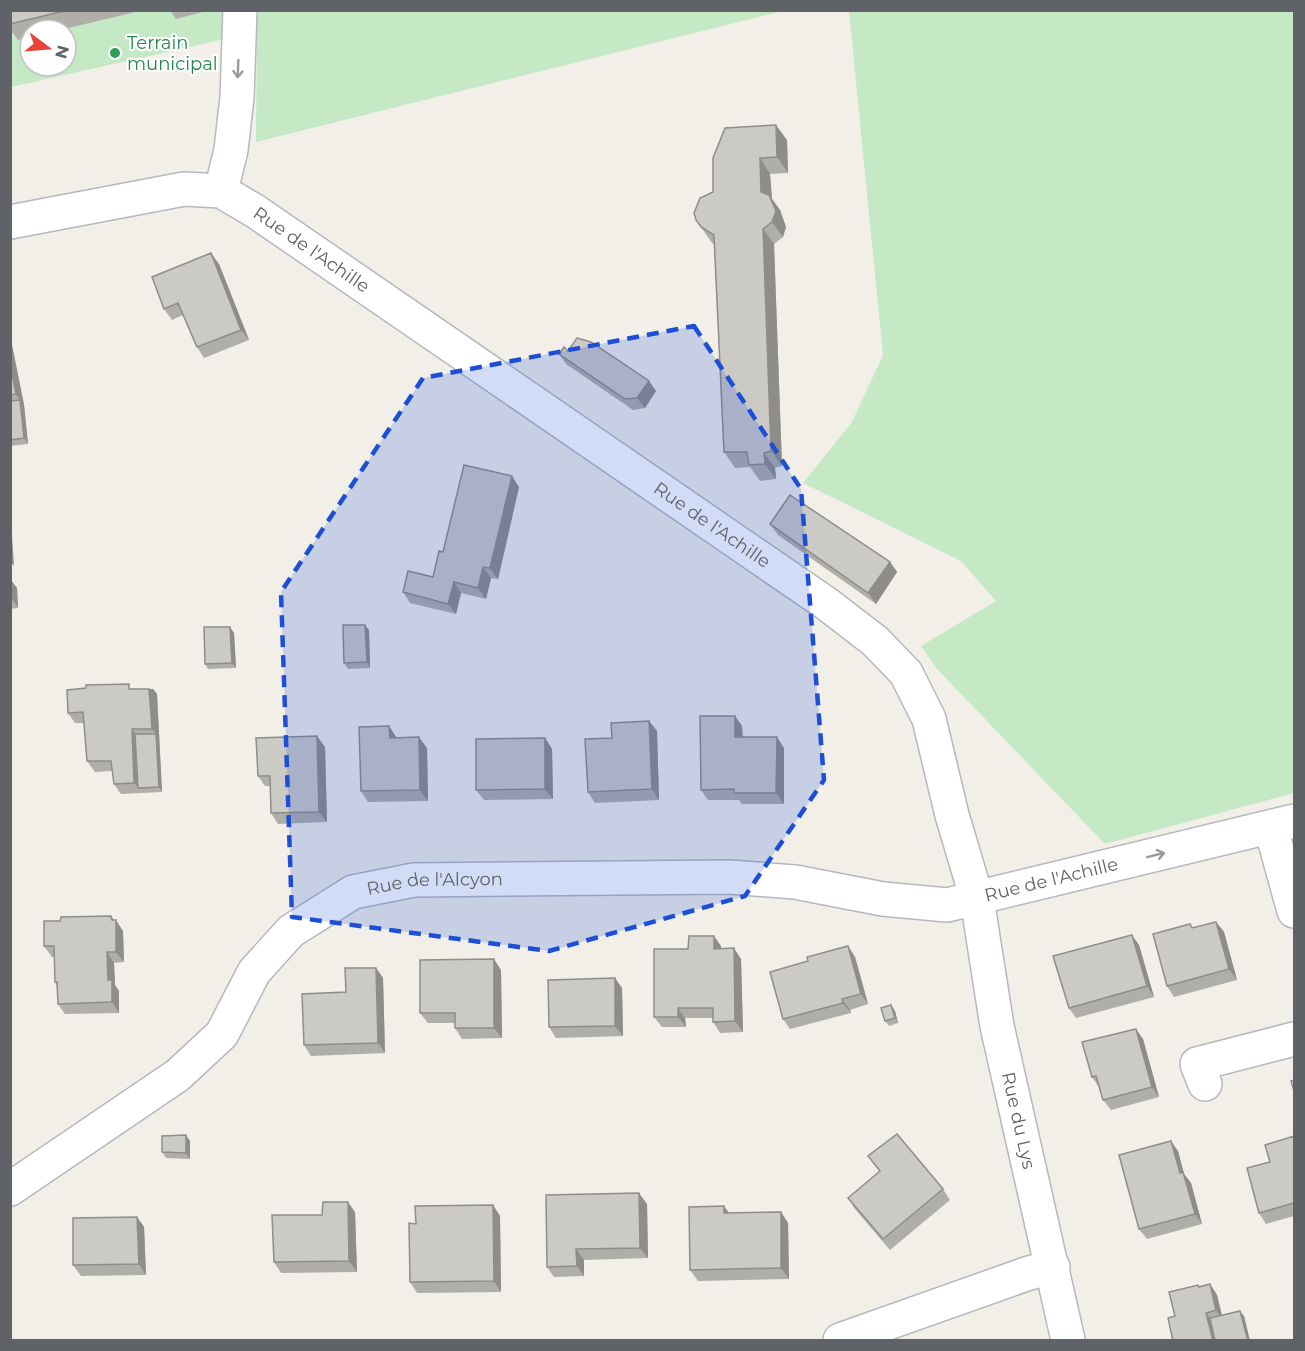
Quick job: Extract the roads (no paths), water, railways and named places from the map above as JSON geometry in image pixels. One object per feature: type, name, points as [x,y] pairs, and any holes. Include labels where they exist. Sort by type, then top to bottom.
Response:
[{"type":"street","points":[[221,191],[231,150],[237,97],[240,10]]},
{"type":"street","name":"Rue de l'Achille","points":[[10,222],[184,189],[221,191],[255,211],[827,604],[875,641],[906,673],[928,719],[952,815],[977,899],[1283,824]]},
{"type":"street","points":[[1283,824],[1294,911]]},
{"type":"street","name":"Rue de l'Alcyon","points":[[10,1189],[178,1075],[222,1034],[254,972],[291,931],[353,892],[414,880],[729,877],[795,882],[894,900],[947,905],[977,899]]},
{"type":"street","name":"Rue du Lys","points":[[977,899],[997,1026],[1068,1341]]},
{"type":"street","points":[[1205,1084],[1197,1064],[1294,1038]]},
{"type":"street","points":[[840,1341],[1029,1273],[1053,1267]]},
{"type":"place","name":"Terrain municipal","points":[[115,53]]}]
